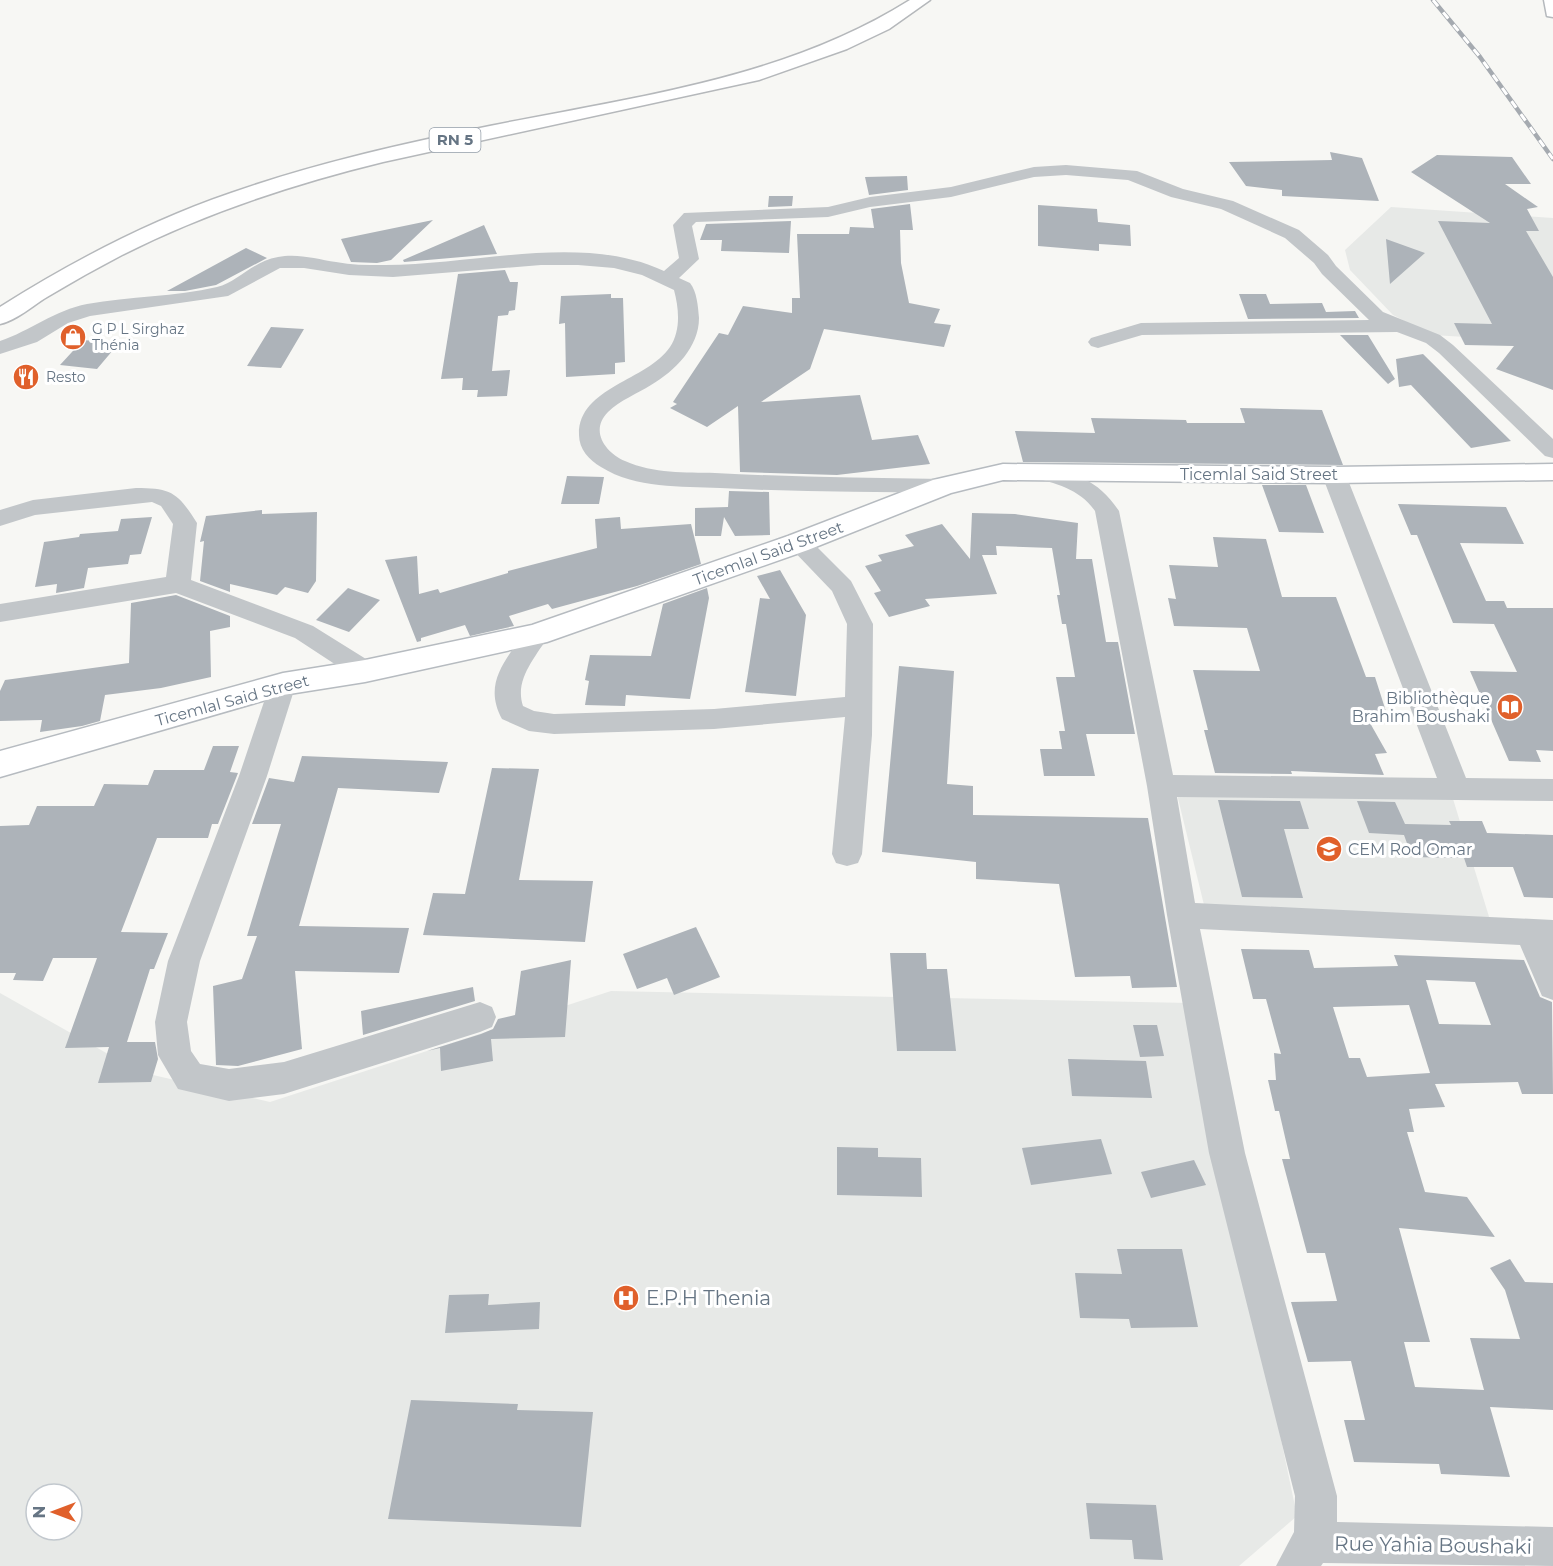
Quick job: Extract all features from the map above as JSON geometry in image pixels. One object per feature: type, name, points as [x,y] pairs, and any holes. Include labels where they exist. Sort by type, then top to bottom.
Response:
[{"type":"main road","name":"RN 5","points":[[73,251],[147,214],[249,175],[404,133],[750,58],[836,28],[888,0]]},
{"type":"main road","name":"RN 5","points":[[0,317],[93,260],[154,231],[223,204],[321,171],[685,91],[766,70],[860,38],[900,16],[922,0]]},
{"type":"main road","points":[[1552,0],[1553,12]]},
{"type":"main road","name":"Ticemlal Said Street","points":[[0,764],[283,684],[365,670],[536,634],[798,543],[943,486],[1003,472],[1334,475],[1553,472]]},
{"type":"street","points":[[668,278],[689,259],[682,225],[692,217],[828,212],[870,202],[898,200],[978,187],[1034,172],[1066,170],[1131,175],[1177,193],[1227,205],[1292,234],[1321,259],[1329,270],[1376,316],[1433,339],[1446,349],[1553,452]]},
{"type":"street","points":[[0,348],[30,338],[61,319],[87,310],[221,292],[236,288],[251,273],[266,265],[284,262],[345,269],[405,272],[494,262],[576,259],[610,261],[668,278],[683,286],[688,302],[688,326],[682,345],[667,362],[645,380],[615,395],[599,407],[589,426],[590,442],[598,454],[614,466],[641,474],[670,478],[770,483],[943,486]]},
{"type":"street","points":[[1098,342],[1141,330],[1398,326]]},
{"type":"street","points":[[1039,472],[1066,478],[1098,496],[1107,511],[1161,786],[1182,915],[1227,1153],[1314,1483],[1318,1513],[1305,1554]]},
{"type":"street","points":[[1334,475],[1456,789]]},
{"type":"street","points":[[0,518],[33,507],[136,495],[156,495],[169,501],[185,523],[178,584]]},
{"type":"street","points":[[798,543],[842,587],[860,624],[858,735],[847,854]]},
{"type":"street","points":[[0,613],[178,584],[304,632],[365,670]]},
{"type":"street","points":[[536,634],[509,677],[506,695],[512,712],[529,721],[554,724],[714,719],[858,706]]},
{"type":"street","points":[[283,684],[253,776],[184,961],[171,1022],[175,1055],[190,1078],[229,1085],[284,1078],[480,1017]]},
{"type":"street","points":[[1161,786],[1553,790]]},
{"type":"street","points":[[1182,915],[1541,932],[1553,986]]},
{"type":"street","name":"Rue Yahia Boushaki","points":[[1305,1554],[1553,1548]]},
{"type":"shaded area","points":[[1391,207],[1553,218],[1553,342],[1432,335],[1393,315],[1350,270],[1345,250]]},
{"type":"shaded area","name":"CEM Rod Omar","points":[[1174,782],[1450,789],[1490,920],[1205,909]]},
{"type":"shaded area","name":"E.P.H Thenia","points":[[611,991],[1190,1003],[1297,1516],[1239,1566],[0,1566],[0,993],[140,1072],[270,1102]]},
{"type":"building","points":[[1330,152],[1362,158],[1379,201],[1282,196],[1282,190],[1246,186],[1229,162],[1332,160]]},
{"type":"building","points":[[1437,155],[1512,157],[1531,184],[1505,184],[1538,207],[1527,209],[1539,231],[1526,231],[1553,277],[1553,390],[1496,369],[1514,346],[1465,345],[1454,323],[1492,324],[1438,221],[1490,223],[1411,172]]},
{"type":"building","points":[[907,176],[908,190],[869,195],[865,177]]},
{"type":"building","points":[[769,196],[793,196],[792,206],[768,207]]},
{"type":"building","points":[[910,204],[913,230],[900,230],[901,263],[909,303],[940,309],[934,323],[951,325],[944,347],[824,329],[810,369],[761,402],[860,395],[872,440],[918,435],[930,464],[837,475],[740,472],[738,406],[707,427],[670,408],[677,404],[673,402],[719,333],[728,335],[743,306],[792,313],[792,298],[800,298],[797,234],[849,234],[850,227],[874,228],[871,209]]},
{"type":"building","points":[[1038,205],[1097,209],[1098,222],[1130,225],[1131,246],[1099,244],[1099,251],[1038,246]]},
{"type":"building","points":[[433,220],[391,260],[377,263],[351,262],[341,239]]},
{"type":"building","points":[[791,221],[789,253],[721,251],[722,240],[700,240],[706,224]]},
{"type":"building","points":[[484,225],[497,254],[404,262],[403,260]]},
{"type":"building","points":[[1386,239],[1425,253],[1390,284]]},
{"type":"building","points":[[246,248],[267,258],[216,285],[185,291],[167,291]]},
{"type":"building","points":[[505,270],[510,282],[518,282],[515,310],[509,311],[508,315],[498,316],[492,371],[510,370],[507,396],[477,397],[478,390],[462,390],[463,378],[441,379],[458,274]]},
{"type":"building","points":[[611,294],[611,298],[623,298],[625,362],[615,363],[615,374],[566,377],[565,323],[559,324],[561,296]]},
{"type":"building","points":[[1239,294],[1266,294],[1270,304],[1322,303],[1326,312],[1355,311],[1359,318],[1248,319]]},
{"type":"building","points":[[271,327],[304,329],[281,368],[247,366]]},
{"type":"building","points":[[1340,335],[1368,335],[1395,379],[1388,384]]},
{"type":"building","points":[[83,340],[119,343],[97,369],[60,365]]},
{"type":"building","points":[[1423,354],[1511,441],[1471,448],[1411,385],[1399,387],[1396,359]]},
{"type":"building","points":[[1240,408],[1322,410],[1343,465],[1023,462],[1015,431],[1095,433],[1091,418],[1186,420],[1187,423],[1245,423]]},
{"type":"building","points":[[567,476],[604,477],[599,504],[561,504]]},
{"type":"building","points":[[1262,485],[1306,485],[1324,533],[1279,532]]},
{"type":"building","points":[[729,491],[769,492],[770,535],[735,536],[724,517],[721,536],[695,536],[695,508],[728,507]]},
{"type":"building","points":[[1398,504],[1506,507],[1524,544],[1460,543],[1486,601],[1504,601],[1507,608],[1553,608],[1553,751],[1536,750],[1541,762],[1509,761],[1470,671],[1517,672],[1494,624],[1453,623],[1417,535],[1411,535]]},
{"type":"building","points":[[262,510],[262,514],[317,512],[316,581],[308,593],[285,587],[277,595],[230,584],[230,592],[200,581],[204,541],[200,542],[206,516]]},
{"type":"building","points":[[972,513],[1015,514],[1078,523],[1076,559],[1092,559],[1106,642],[1118,642],[1135,734],[1086,734],[1095,776],[1044,776],[1040,749],[1062,749],[1059,731],[1065,731],[1056,677],[1075,677],[1066,624],[1062,624],[1057,595],[1060,595],[1052,548],[996,546],[997,555],[982,555],[997,594],[925,599],[930,606],[889,617],[874,593],[881,591],[865,566],[882,561],[878,555],[914,546],[905,535],[942,524],[970,559]]},
{"type":"building","points":[[152,517],[141,554],[130,555],[128,564],[88,568],[84,588],[56,593],[57,584],[35,587],[44,542],[79,537],[80,534],[118,531],[121,519]]},
{"type":"building","points":[[620,517],[621,529],[691,524],[701,564],[637,586],[552,609],[548,604],[509,616],[514,626],[470,636],[465,625],[421,638],[421,641],[417,642],[385,560],[417,556],[419,594],[438,589],[440,593],[508,573],[508,571],[597,548],[595,519]]},
{"type":"building","points":[[1213,537],[1266,539],[1282,597],[1336,597],[1366,677],[1375,677],[1390,724],[1370,723],[1387,753],[1375,754],[1384,775],[1291,771],[1292,774],[1215,773],[1204,730],[1208,730],[1193,670],[1260,671],[1247,628],[1174,626],[1168,598],[1176,599],[1169,565],[1218,567]]},
{"type":"building","points":[[780,570],[806,615],[796,696],[745,692],[760,598],[770,599],[757,576]]},
{"type":"building","points":[[348,588],[380,600],[349,632],[316,620]]},
{"type":"building","points":[[707,588],[709,598],[690,699],[626,695],[625,706],[585,705],[589,681],[585,680],[590,655],[651,656],[663,604]]},
{"type":"building","points":[[176,595],[230,616],[230,627],[210,631],[211,677],[161,688],[105,695],[100,721],[82,726],[40,732],[42,720],[0,721],[0,691],[5,680],[129,663],[131,603]]},
{"type":"building","points":[[899,666],[954,671],[947,784],[973,786],[973,815],[1148,818],[1177,987],[1132,988],[1130,976],[1075,977],[1059,884],[976,879],[976,862],[882,852]]},
{"type":"building","points":[[213,746],[239,746],[230,772],[238,773],[218,824],[212,824],[208,838],[157,838],[121,932],[168,933],[154,969],[150,969],[127,1042],[155,1042],[158,1059],[151,1082],[98,1083],[109,1047],[65,1048],[97,958],[53,958],[43,981],[13,980],[16,973],[0,973],[0,826],[29,825],[37,806],[94,806],[104,784],[148,785],[154,770],[204,770]]},
{"type":"building","points":[[302,756],[448,762],[439,793],[338,788],[299,926],[409,928],[399,973],[295,971],[302,1049],[238,1066],[216,1065],[213,986],[242,979],[257,936],[247,936],[281,824],[252,824],[269,778],[294,782]]},
{"type":"building","points":[[492,768],[539,769],[519,880],[593,881],[585,942],[423,935],[433,893],[465,894]]},
{"type":"building","points":[[1218,800],[1300,801],[1309,829],[1284,829],[1303,898],[1242,897]]},
{"type":"building","points":[[1357,801],[1395,802],[1405,824],[1451,825],[1449,821],[1482,821],[1487,833],[1553,835],[1553,898],[1524,897],[1513,867],[1467,867],[1464,858],[1412,857],[1404,835],[1369,833]]},
{"type":"building","points":[[696,927],[720,977],[674,995],[667,978],[637,989],[623,954]]},
{"type":"building","points":[[1241,949],[1309,950],[1314,968],[1398,966],[1394,955],[1524,960],[1540,997],[1552,1002],[1553,1094],[1522,1094],[1518,1082],[1435,1084],[1445,1107],[1409,1109],[1414,1132],[1407,1132],[1425,1192],[1467,1197],[1495,1237],[1399,1228],[1430,1342],[1404,1342],[1415,1387],[1484,1390],[1470,1338],[1520,1339],[1505,1290],[1490,1268],[1510,1259],[1525,1282],[1553,1283],[1553,1410],[1490,1407],[1510,1477],[1441,1474],[1439,1464],[1354,1462],[1344,1420],[1365,1420],[1351,1361],[1308,1362],[1291,1302],[1337,1301],[1325,1253],[1307,1253],[1282,1159],[1290,1159],[1279,1111],[1275,1111],[1268,1080],[1276,1080],[1274,1053],[1281,1054],[1266,999],[1253,999]],"holes":[[[1426,980],[1475,982],[1491,1025],[1439,1024]],[[1409,1005],[1430,1073],[1367,1077],[1360,1058],[1349,1058],[1333,1007]]]},
{"type":"building","points":[[890,953],[926,953],[927,969],[947,969],[956,1051],[897,1051]]},
{"type":"building","points":[[571,960],[565,1037],[491,1039],[493,1061],[441,1071],[440,1048],[427,1051],[481,1034],[493,1029],[498,1019],[515,1015],[521,971]]},
{"type":"building","points":[[473,987],[475,1001],[363,1035],[361,1011]]},
{"type":"building","points":[[1133,1025],[1157,1025],[1164,1056],[1140,1057]]},
{"type":"building","points":[[1068,1059],[1146,1061],[1152,1098],[1072,1096]]},
{"type":"building","points":[[1101,1139],[1112,1174],[1031,1185],[1022,1148]]},
{"type":"building","points":[[837,1147],[878,1148],[878,1157],[921,1158],[922,1197],[837,1195]]},
{"type":"building","points":[[1194,1160],[1206,1185],[1151,1198],[1141,1172]]},
{"type":"building","points":[[1117,1249],[1182,1249],[1198,1327],[1131,1328],[1129,1319],[1080,1318],[1075,1273],[1122,1274]]},
{"type":"building","points":[[489,1294],[488,1305],[540,1302],[539,1329],[445,1333],[449,1295]]},
{"type":"building","points":[[411,1400],[518,1404],[517,1410],[593,1412],[581,1527],[388,1519]]},
{"type":"building","points":[[1086,1503],[1156,1505],[1163,1560],[1134,1559],[1132,1540],[1090,1539]]},
{"type":"railway","points":[[1433,0],[1480,57],[1553,159]]},
{"type":"place","name":"G P L Sirghaz Thénia","points":[[73,337]]},
{"type":"place","name":"Resto","points":[[26,377]]},
{"type":"place","name":"Bibliothèque Brahim Boushaki","points":[[1510,707]]},
{"type":"place","name":"CEM Rod Omar","points":[[1329,849]]},
{"type":"place","name":"E.P.H Thenia","points":[[626,1298]]}]
